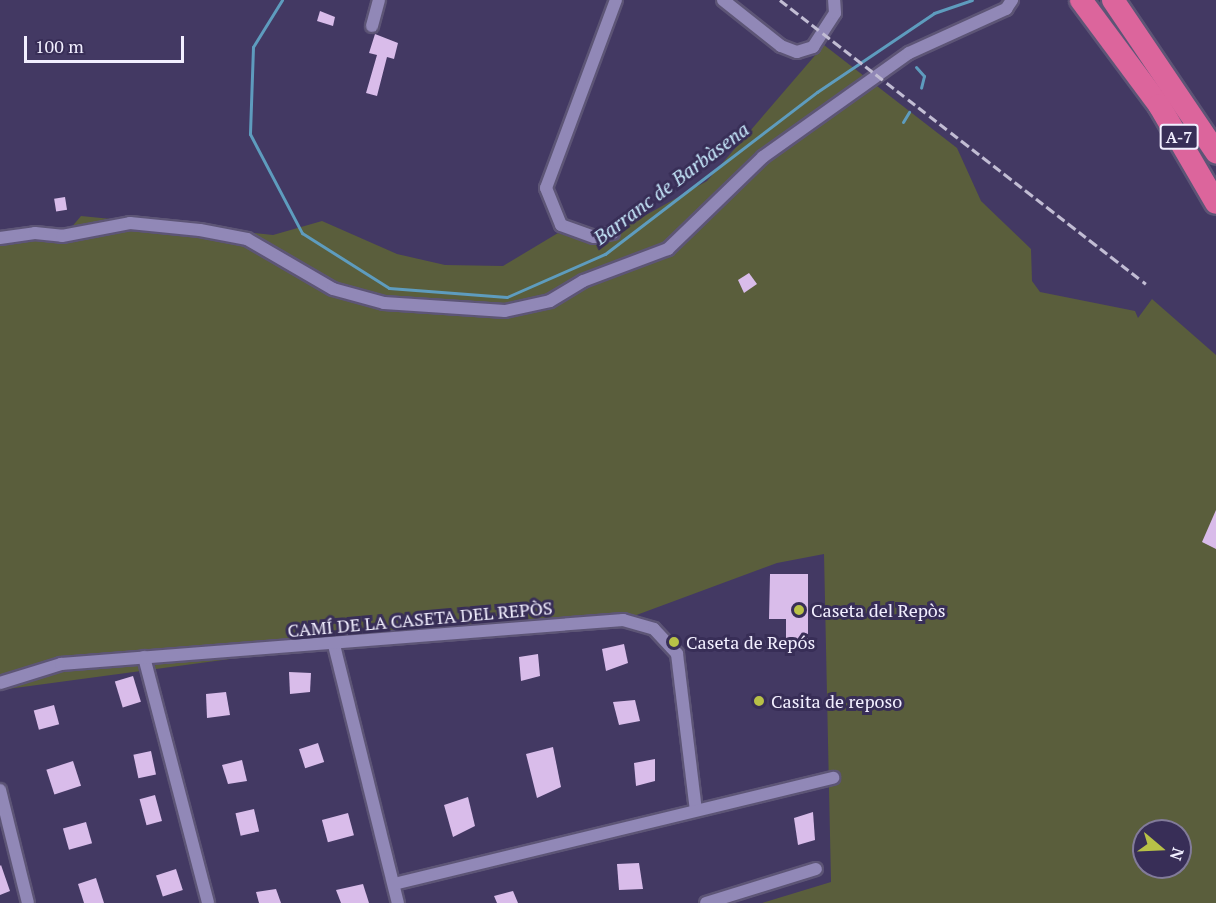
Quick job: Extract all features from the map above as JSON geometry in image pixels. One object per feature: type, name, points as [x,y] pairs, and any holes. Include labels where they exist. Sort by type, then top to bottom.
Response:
[{"type":"highway","name":"A-7","points":[[1081,0],[1136,74],[1216,203]]},
{"type":"highway","name":"A-7","points":[[1113,0],[1155,56],[1216,152]]},
{"type":"street","points":[[372,26],[379,0]]},
{"type":"street","points":[[613,233],[594,237],[561,225],[546,188],[616,0]]},
{"type":"street","points":[[723,0],[780,46],[798,52],[813,47],[836,13],[834,0]]},
{"type":"street","points":[[0,238],[35,233],[62,236],[130,223],[200,230],[247,239],[333,290],[384,303],[505,311],[550,301],[583,281],[668,249],[763,157],[909,53],[1006,9],[1012,0]]},
{"type":"street","name":"CAMÍ DE LA CASETA DEL REPÒS","points":[[0,683],[61,664],[334,645],[623,620],[654,629],[677,654],[696,810]]},
{"type":"street","points":[[334,645],[398,903]]},
{"type":"street","points":[[144,657],[208,903]]},
{"type":"street","points":[[394,884],[833,778]]},
{"type":"street","points":[[0,790],[28,903]]},
{"type":"street","points":[[706,903],[816,869]]},
{"type":"green space","points":[[824,45],[957,148],[981,201],[1031,249],[1032,281],[1040,292],[1135,311],[1138,318],[1152,299],[1216,355],[1216,903],[762,903],[831,882],[824,554],[777,563],[623,620],[334,645],[0,690],[0,230],[70,229],[81,216],[273,235],[322,221],[397,254],[445,265],[503,266],[558,233],[594,244],[707,181]]},
{"type":"building","points":[[320,11],[335,17],[333,26],[317,21]]},
{"type":"building","points":[[375,34],[398,43],[394,59],[387,57],[377,96],[366,93],[377,55],[369,53]]},
{"type":"building","points":[[65,197],[67,210],[56,212],[54,199]]},
{"type":"building","points":[[749,273],[757,284],[744,293],[738,280]]},
{"type":"building","points":[[1216,510],[1216,549],[1202,542]]},
{"type":"building","points":[[770,574],[808,574],[808,644],[786,645],[786,619],[769,619]]},
{"type":"building","points":[[624,644],[628,663],[606,671],[602,649]]},
{"type":"building","points":[[538,654],[540,676],[521,681],[519,657]]},
{"type":"building","points":[[289,672],[311,673],[310,692],[290,694]]},
{"type":"building","points":[[133,676],[141,702],[123,707],[115,682]]},
{"type":"building","points":[[226,692],[230,715],[207,718],[206,694]]},
{"type":"building","points":[[635,700],[640,721],[619,725],[613,702]]},
{"type":"building","points":[[54,705],[59,724],[39,730],[34,710]]},
{"type":"building","points":[[318,743],[324,762],[305,768],[299,749]]},
{"type":"building","points":[[553,747],[561,787],[537,798],[526,754]]},
{"type":"building","points":[[151,751],[156,774],[138,778],[133,755]]},
{"type":"building","points":[[655,759],[655,781],[636,786],[634,763]]},
{"type":"building","points":[[242,760],[247,781],[228,784],[222,765]]},
{"type":"building","points":[[73,761],[81,786],[54,794],[46,770]]},
{"type":"building","points":[[155,795],[162,821],[147,825],[140,799]]},
{"type":"building","points":[[468,797],[475,826],[453,837],[444,805]]},
{"type":"building","points":[[254,809],[259,831],[241,836],[235,813]]},
{"type":"building","points":[[813,812],[815,840],[798,845],[794,818]]},
{"type":"building","points":[[348,813],[354,835],[328,842],[322,820]]},
{"type":"building","points":[[86,822],[92,843],[69,850],[63,829]]},
{"type":"building","points":[[639,863],[643,889],[619,890],[617,864]]},
{"type":"building","points":[[0,866],[10,891],[0,895]]},
{"type":"building","points":[[176,869],[183,890],[163,896],[156,875]]},
{"type":"building","points":[[96,878],[104,903],[84,903],[78,884]]},
{"type":"building","points":[[363,884],[369,903],[341,903],[336,890]]},
{"type":"building","points":[[276,889],[281,903],[259,903],[256,892]]},
{"type":"building","points":[[513,891],[518,903],[497,903],[494,896]]},
{"type":"waterway","name":"Barranc de Barbàsena","points":[[282,0],[253,47],[250,134],[302,233],[389,288],[507,297],[605,254],[817,92],[934,13],[972,0]]},
{"type":"waterway","points":[[916,67],[924,76],[921,88]]},
{"type":"waterway","points":[[903,122],[909,112]]},
{"type":"railway","points":[[780,0],[1146,284]]},
{"type":"place","name":"Caseta del Repòs","points":[[799,610]]},
{"type":"place","name":"Caseta de Repós","points":[[674,642]]},
{"type":"place","name":"Casita de reposo","points":[[759,701]]}]
